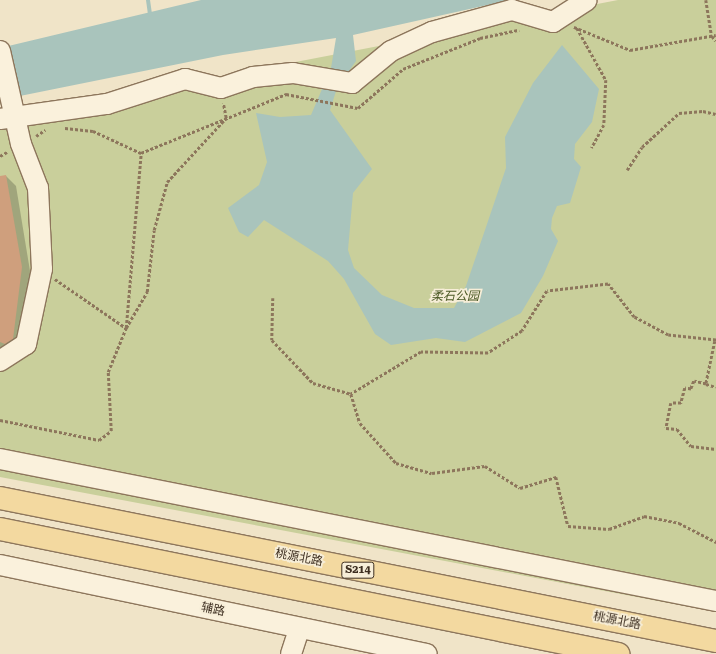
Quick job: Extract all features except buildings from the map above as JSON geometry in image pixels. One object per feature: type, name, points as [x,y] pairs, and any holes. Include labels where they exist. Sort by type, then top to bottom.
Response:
[{"type":"main road","name":"桃源北路","points":[[0,498],[716,641]]},
{"type":"main road","points":[[0,529],[618,654]]},
{"type":"street","points":[[9,113],[107,104],[185,79],[221,88],[253,77],[293,74],[324,78],[344,83],[352,83],[391,51],[432,32],[512,10],[553,22],[587,0]]},
{"type":"street","points":[[0,51],[9,113],[38,188],[42,269],[26,344],[0,361]]},
{"type":"street","points":[[0,459],[716,601]]},
{"type":"street","name":"辅路","points":[[0,565],[299,629],[427,654]]},
{"type":"street","points":[[291,654],[299,629]]},
{"type":"path","points":[[706,0],[712,36],[716,41]]},
{"type":"path","points":[[553,22],[576,28],[630,50],[716,35]]},
{"type":"path","points":[[576,28],[606,80],[604,125],[592,148]]},
{"type":"path","points":[[59,127],[93,131],[141,153],[286,94],[336,105],[358,108],[403,69],[480,38],[524,29]]},
{"type":"path","points":[[221,88],[226,118]]},
{"type":"path","points":[[627,170],[642,147],[679,113],[703,111],[716,114]]},
{"type":"path","points":[[0,420],[99,440],[111,431],[108,372],[126,328],[148,292],[154,230],[167,182],[226,118]]},
{"type":"path","points":[[0,156],[52,126]]},
{"type":"path","points":[[126,328],[141,153]]},
{"type":"path","points":[[42,269],[126,328]]},
{"type":"path","points":[[273,298],[272,340],[313,383],[351,394],[421,352],[488,353],[522,331],[547,291],[608,284],[634,317],[668,335],[715,340],[706,384]]},
{"type":"path","points":[[716,387],[694,380],[691,389],[685,388],[681,403],[671,403],[666,428],[677,429],[691,446],[716,449]]},
{"type":"path","points":[[351,394],[360,424],[396,463],[432,473],[485,466],[520,488],[556,476],[568,526],[609,529],[644,516],[679,523],[716,542]]},
{"type":"green space","name":"柔石公园","points":[[618,0],[716,0],[716,612],[0,477],[0,124],[160,88]]},
{"type":"water","points":[[201,0],[510,0],[353,35],[356,61],[337,88],[330,110],[372,169],[353,193],[348,250],[354,268],[382,295],[414,308],[454,308],[466,286],[506,168],[505,137],[533,83],[562,45],[599,89],[592,122],[575,144],[574,159],[581,167],[570,203],[557,206],[552,218],[551,229],[558,241],[543,276],[521,313],[465,342],[436,338],[391,345],[375,334],[344,279],[328,261],[264,220],[248,237],[239,232],[228,208],[259,185],[267,162],[256,113],[280,117],[311,115],[331,68],[336,38],[223,55],[0,100],[0,48]]},
{"type":"waterway","points":[[148,0],[150,15]]}]
